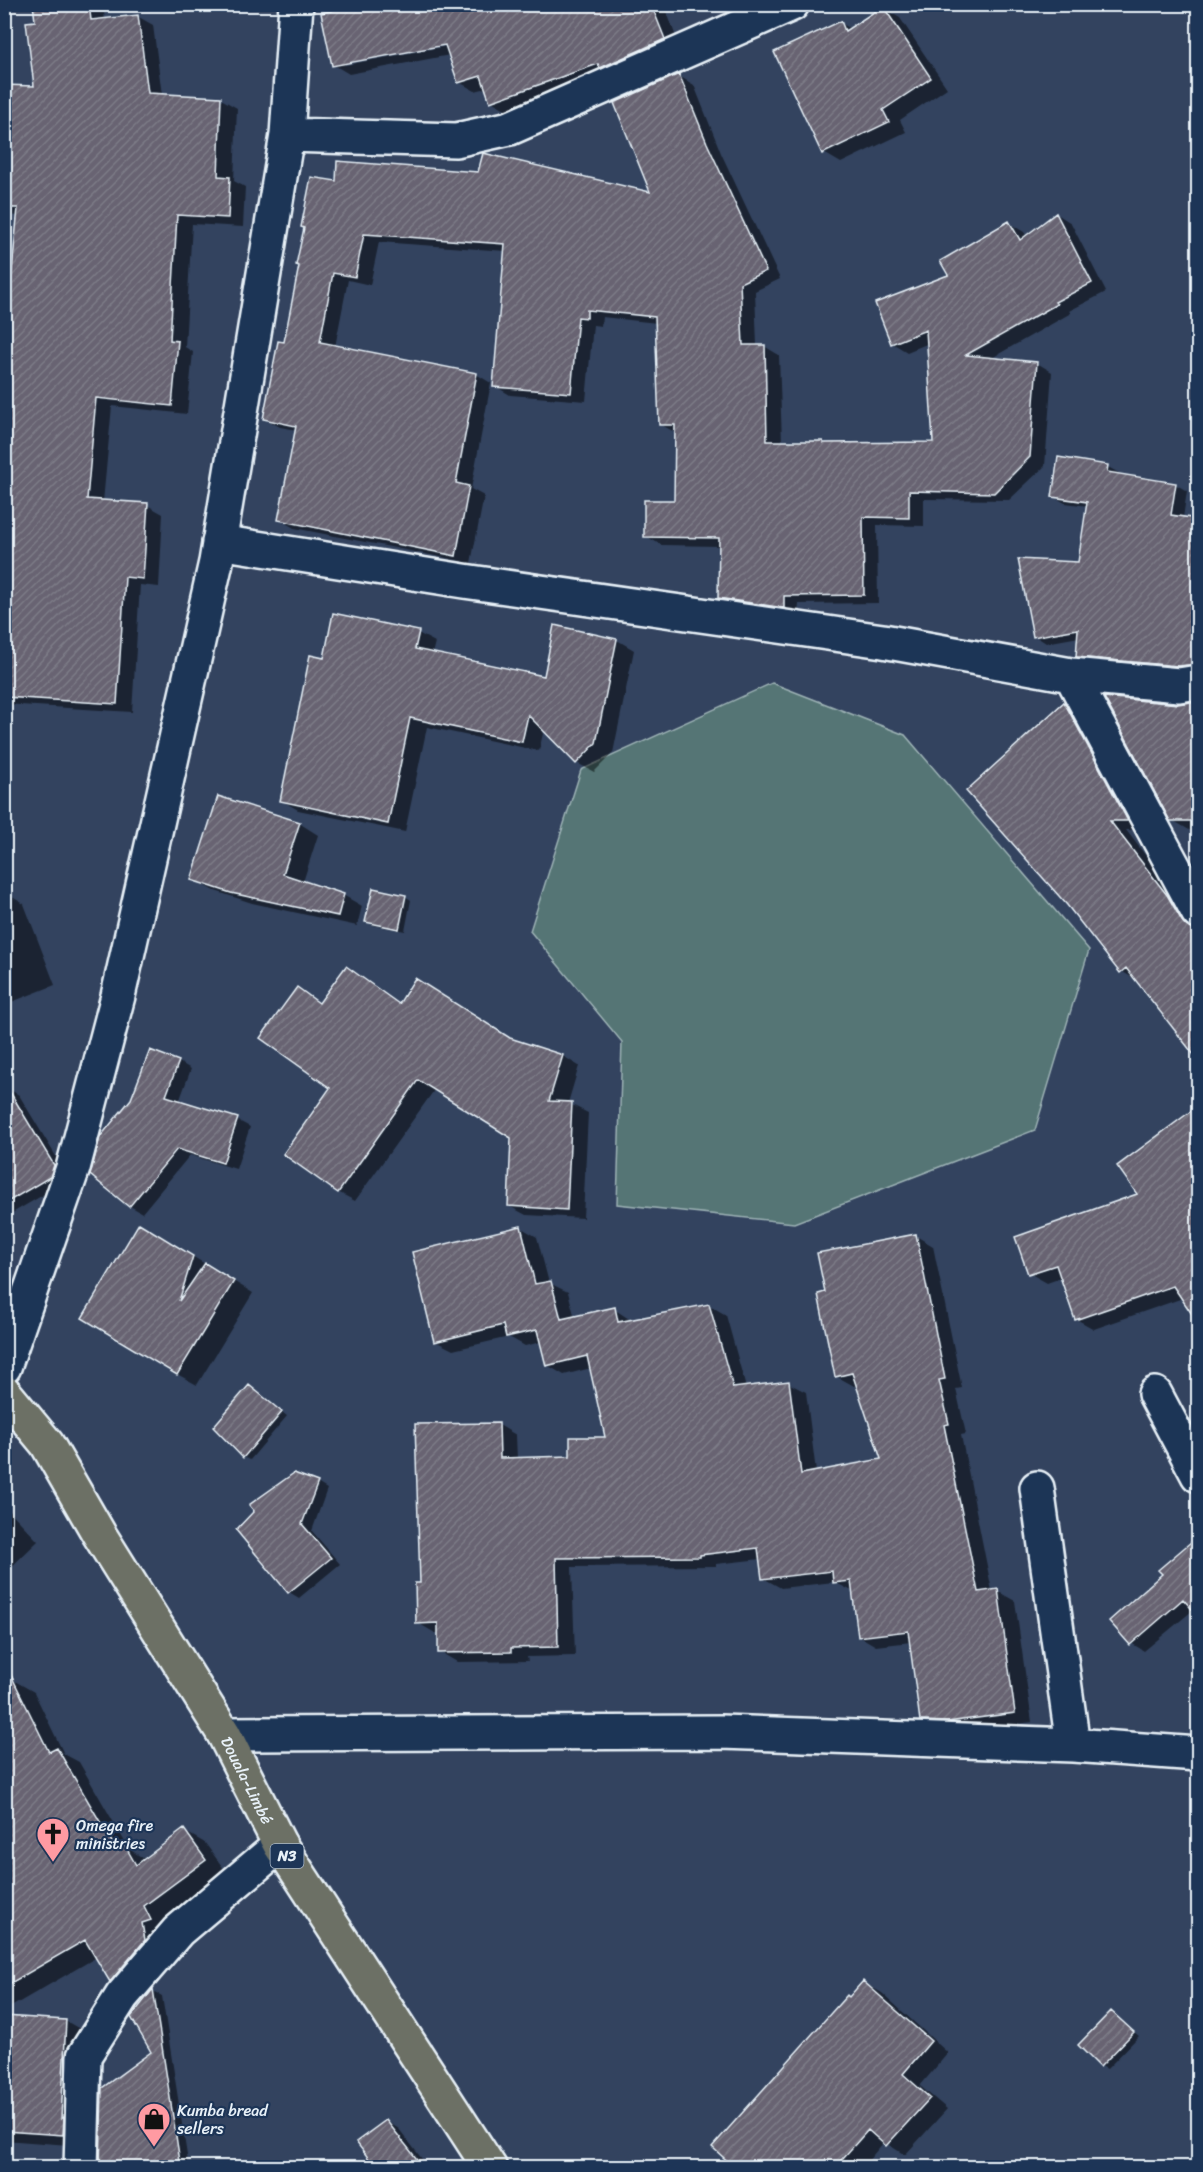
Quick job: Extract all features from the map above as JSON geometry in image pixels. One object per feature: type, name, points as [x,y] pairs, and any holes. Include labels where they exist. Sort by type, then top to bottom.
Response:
[{"type":"highway","name":"Douala-Limbé","points":[[4,1392],[47,1444],[99,1534],[224,1734],[280,1845],[490,2168]]},
{"type":"street","points":[[4,1367],[73,1168],[118,996],[219,542],[287,135],[296,4]]},
{"type":"street","points":[[287,135],[456,140],[510,128],[792,4]]},
{"type":"street","points":[[219,542],[464,581],[883,641],[1071,675],[1179,685],[1198,682]]},
{"type":"street","points":[[1071,675],[1198,912]]},
{"type":"street","points":[[1155,1394],[1198,1475]]},
{"type":"street","points":[[1038,1488],[1073,1744]]},
{"type":"street","points":[[224,1734],[721,1732],[1073,1744],[1198,1754]]},
{"type":"street","points":[[81,2168],[84,2056],[122,1996],[178,1931],[280,1845]]},
{"type":"green space","points":[[772,683],[905,735],[1089,950],[1035,1130],[794,1223],[617,1204],[622,1042],[530,931],[581,770]]},
{"type":"building","points":[[33,4],[89,4],[91,20],[138,15],[148,93],[221,97],[218,176],[230,177],[228,218],[177,215],[170,340],[178,341],[172,406],[96,398],[87,499],[148,503],[143,579],[125,577],[117,704],[4,697],[4,353],[18,208],[4,208],[4,85],[34,86],[26,22],[35,21]]},
{"type":"building","points":[[363,4],[651,4],[665,39],[600,68],[598,64],[490,102],[481,76],[458,83],[445,45],[332,66],[321,13]]},
{"type":"building","points":[[883,6],[931,78],[883,110],[889,122],[822,154],[774,52],[841,21],[845,31]]},
{"type":"building","points":[[679,74],[707,143],[766,271],[740,283],[743,345],[765,345],[767,441],[933,442],[926,330],[891,344],[875,303],[948,275],[940,261],[1009,221],[1020,240],[1056,213],[1092,283],[1055,302],[1057,304],[966,355],[1037,362],[1030,457],[994,493],[909,491],[909,518],[863,517],[864,595],[784,596],[784,608],[718,598],[719,538],[644,537],[644,500],[674,500],[675,425],[659,425],[655,317],[587,310],[587,318],[578,317],[571,393],[493,387],[505,244],[364,234],[355,277],[333,273],[320,342],[477,373],[456,483],[469,486],[456,556],[278,520],[296,426],[263,419],[278,341],[284,342],[299,266],[296,265],[304,228],[301,227],[311,177],[336,181],[337,161],[478,172],[483,153],[650,192],[614,103]]},
{"type":"building","points":[[1058,457],[1108,465],[1107,472],[1176,483],[1171,515],[1198,519],[1198,664],[1178,666],[1076,657],[1078,629],[1033,637],[1018,559],[1078,562],[1087,502],[1052,497]]},
{"type":"building","points":[[333,613],[419,631],[415,649],[544,676],[554,625],[617,639],[596,743],[576,764],[528,715],[522,742],[410,718],[388,824],[280,801],[310,655],[324,658]]},
{"type":"building","points":[[1104,697],[1178,704],[1198,701],[1198,821],[1170,821]]},
{"type":"building","points":[[1064,702],[1128,821],[1110,821],[1167,895],[1182,921],[1198,935],[1198,1060],[1126,968],[1120,973],[1067,905],[966,791]]},
{"type":"building","points":[[218,796],[300,822],[283,874],[344,894],[338,916],[231,893],[191,880]]},
{"type":"building","points":[[373,888],[406,895],[399,929],[365,922]]},
{"type":"building","points":[[346,966],[399,1004],[415,978],[510,1038],[563,1055],[549,1101],[572,1102],[567,1210],[508,1206],[511,1138],[418,1080],[338,1193],[283,1154],[330,1088],[260,1038],[297,987],[319,1003]]},
{"type":"building","points":[[150,1050],[179,1061],[166,1096],[238,1118],[223,1163],[177,1149],[129,1207],[90,1175],[100,1137],[131,1099]]},
{"type":"building","points":[[4,1082],[54,1165],[50,1177],[4,1204]]},
{"type":"building","points":[[1198,1106],[1198,1323],[1173,1286],[1075,1320],[1056,1265],[1028,1274],[1015,1237],[1137,1194],[1117,1166]]},
{"type":"building","points":[[139,1223],[193,1256],[179,1301],[205,1263],[234,1281],[177,1375],[82,1318]]},
{"type":"building","points":[[521,1226],[535,1284],[551,1281],[561,1319],[615,1307],[618,1322],[709,1304],[733,1388],[789,1381],[801,1474],[881,1459],[852,1373],[835,1377],[818,1294],[825,1292],[817,1253],[916,1234],[945,1379],[939,1380],[949,1424],[944,1425],[978,1592],[998,1589],[1015,1713],[947,1722],[920,1721],[908,1631],[858,1637],[851,1581],[833,1583],[832,1571],[762,1579],[758,1548],[700,1555],[700,1557],[556,1558],[558,1647],[511,1648],[511,1652],[438,1653],[438,1623],[416,1624],[415,1583],[420,1583],[415,1424],[499,1423],[500,1458],[570,1456],[570,1437],[605,1437],[587,1356],[546,1366],[537,1330],[506,1337],[503,1325],[434,1342],[412,1252]]},
{"type":"building","points":[[249,1385],[282,1412],[243,1458],[213,1427]]},
{"type":"building","points":[[294,1473],[318,1482],[302,1524],[331,1558],[288,1593],[236,1530],[254,1511],[249,1505]]},
{"type":"building","points":[[1198,1536],[1198,1616],[1183,1599],[1130,1645],[1109,1621],[1162,1574],[1158,1570]]},
{"type":"building","points":[[4,1661],[49,1752],[57,1748],[116,1849],[124,1844],[136,1865],[184,1829],[206,1860],[144,1906],[151,1920],[142,1923],[145,1940],[110,1982],[85,1940],[4,1987]]},
{"type":"building","points":[[863,1981],[931,2041],[903,2074],[930,2098],[886,2146],[868,2130],[834,2168],[735,2168],[712,2147],[847,1995],[849,1997]]},
{"type":"building","points":[[153,1989],[181,2168],[100,2168],[102,2088],[151,2052],[131,2017]]},
{"type":"building","points":[[1111,2011],[1134,2032],[1100,2067],[1078,2045]]},
{"type":"building","points":[[4,2016],[66,2020],[61,2119],[64,2117],[63,2135],[4,2131]]},
{"type":"building","points":[[386,2120],[424,2168],[376,2168],[356,2142]]},
{"type":"place","name":"Omega fire ministries","points":[[53,1863]]},
{"type":"place","name":"Kumba bread sellers","points":[[154,2148]]}]
